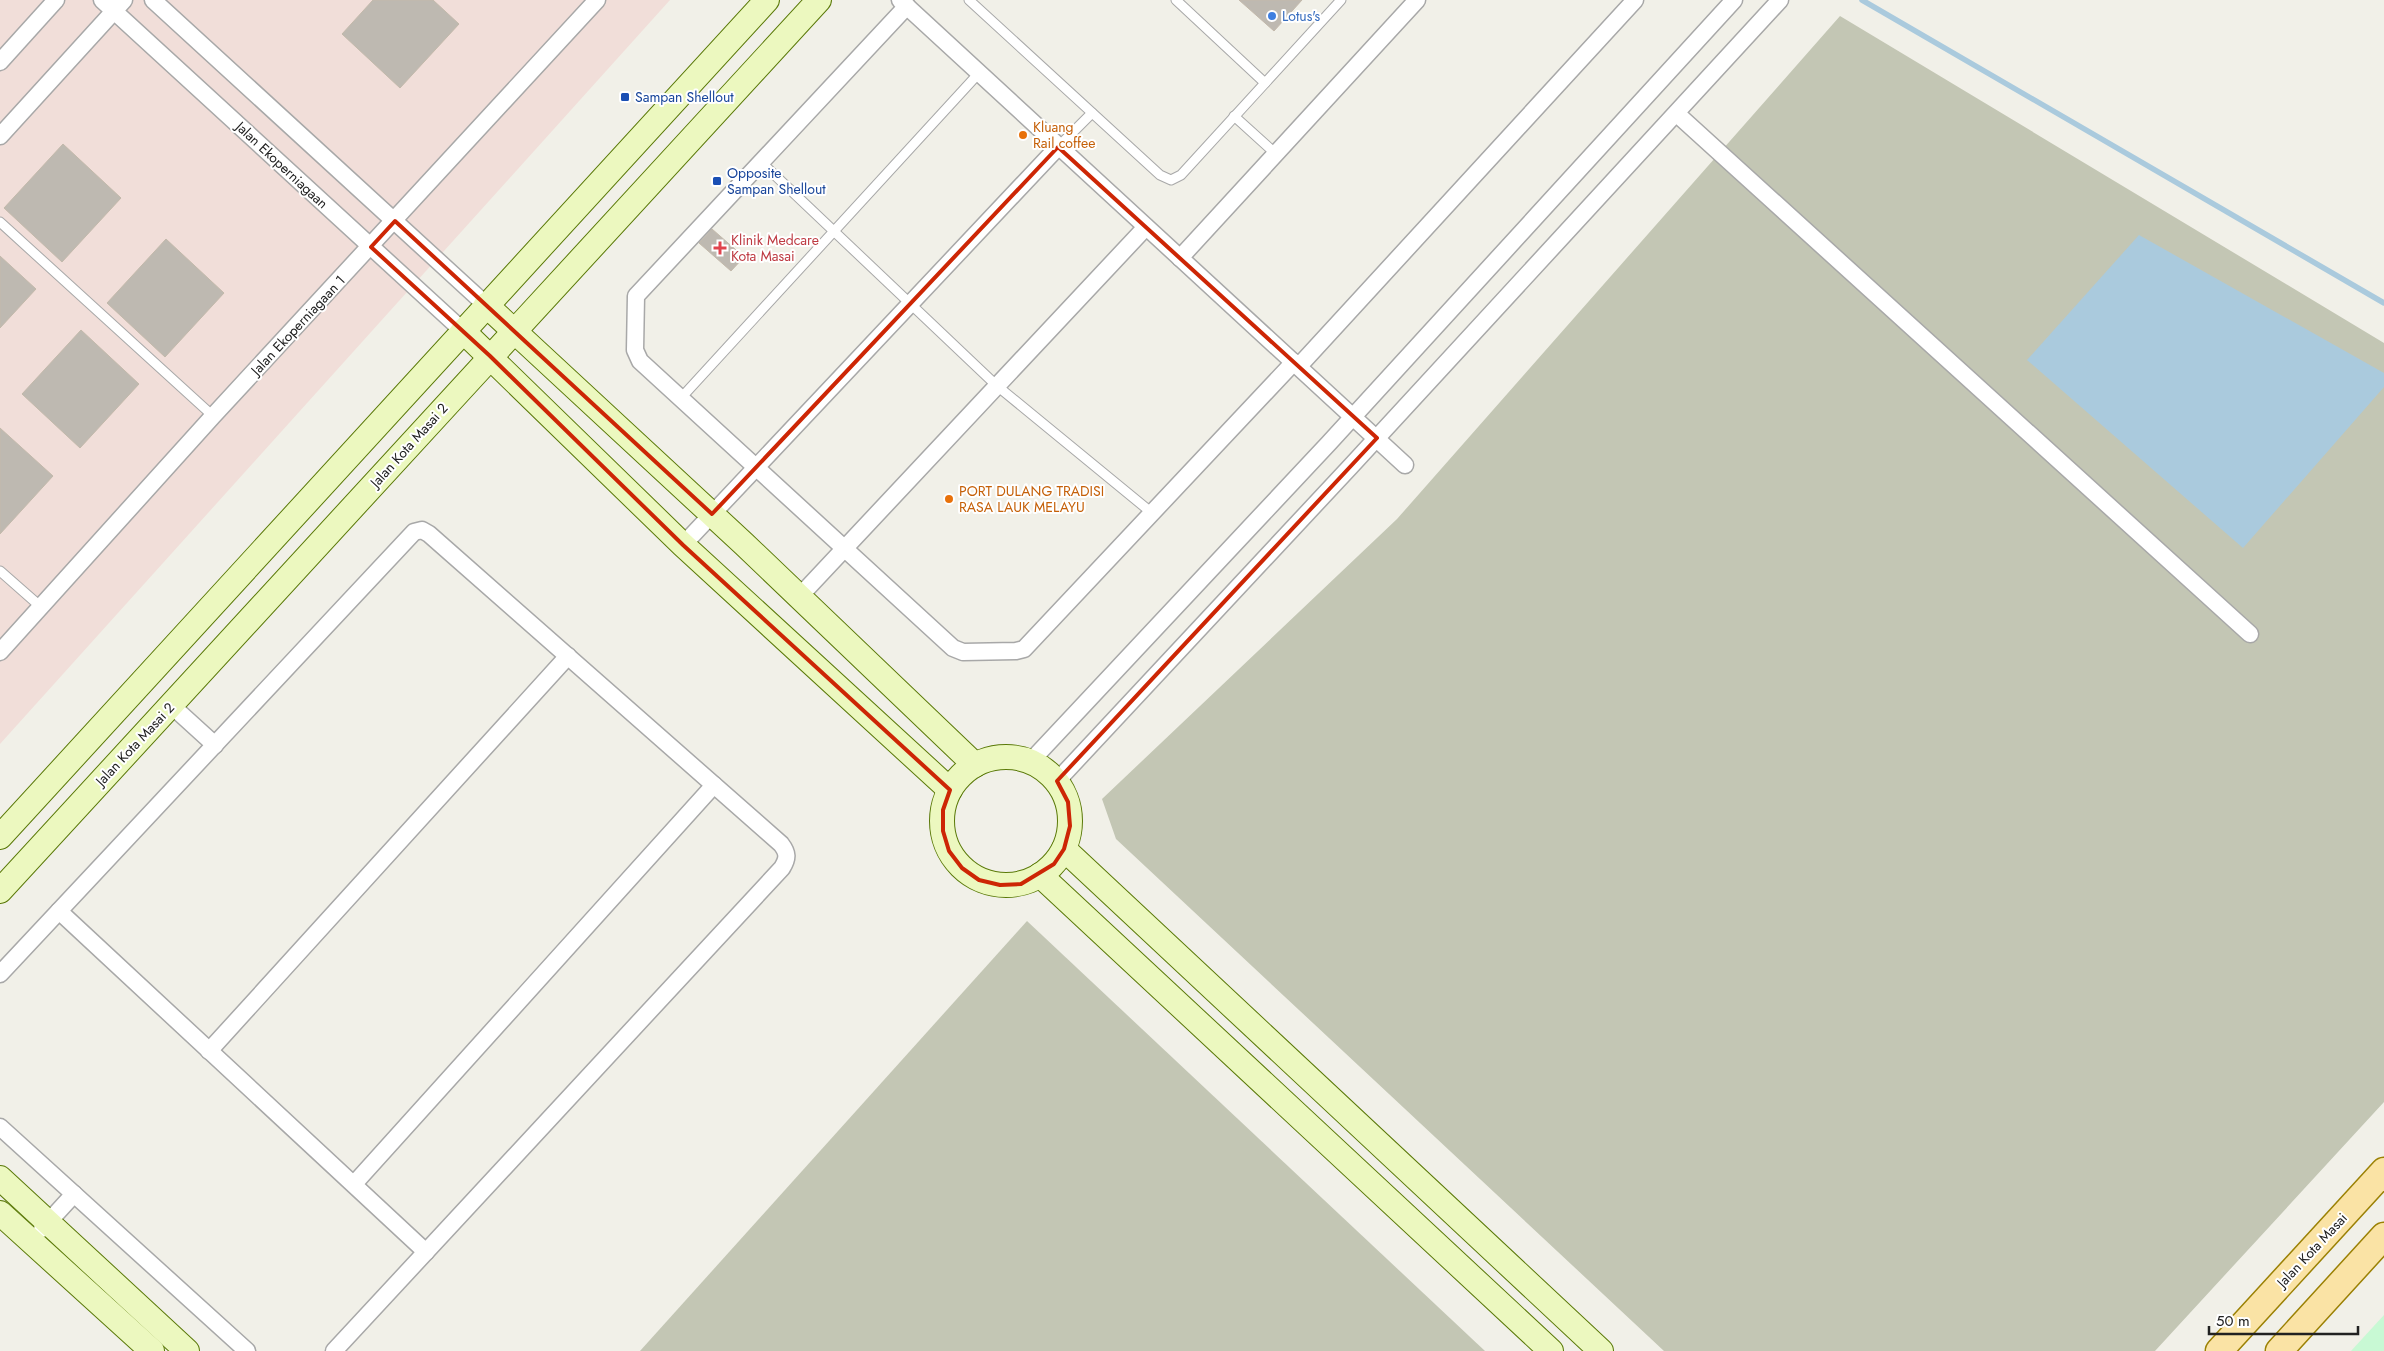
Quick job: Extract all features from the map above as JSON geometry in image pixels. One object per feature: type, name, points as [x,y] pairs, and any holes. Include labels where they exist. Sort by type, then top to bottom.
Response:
[{"type":"main road","name":"Jalan Kota Masai","points":[[2219,1351],[2384,1171]]},
{"type":"main road","points":[[2279,1351],[2384,1236]]},
{"type":"street","points":[[0,62],[56,0]]},
{"type":"street","name":"Jalan Ekoperniagaan","points":[[102,0],[119,6],[371,247],[463,330]]},
{"type":"street","points":[[153,0],[712,514],[975,765]]},
{"type":"street","name":"Jalan Ekoperniagaan 1","points":[[0,652],[213,416],[597,0]]},
{"type":"street","points":[[0,837],[767,0]]},
{"type":"street","name":"Jalan Kota Masai 2","points":[[0,892],[490,356],[819,0]]},
{"type":"street","points":[[1180,258],[1417,0]]},
{"type":"street","points":[[1405,465],[1352,415],[1296,364],[1146,227],[1058,147],[903,3],[762,163],[638,294],[635,300],[635,350],[637,358],[956,650],[963,652],[1020,651],[1027,647],[1152,513],[1296,364],[1635,0]]},
{"type":"street","points":[[1031,761],[1328,443],[1734,0]]},
{"type":"street","points":[[1057,781],[1677,114],[1780,0]]},
{"type":"street","points":[[0,136],[119,6]]},
{"type":"street","points":[[1677,114],[2250,634]]},
{"type":"street","points":[[683,545],[1058,147]]},
{"type":"street","points":[[799,597],[1146,227]]},
{"type":"street","points":[[463,330],[683,545],[950,790]]},
{"type":"street","points":[[0,974],[414,532],[422,530],[430,534],[781,844],[787,852],[787,860],[782,868],[334,1351]]},
{"type":"street","points":[[210,1051],[568,656]]},
{"type":"street","points":[[171,705],[215,745]]},
{"type":"street","points":[[1012,757],[1031,761],[1057,781],[1068,802],[1070,826],[1064,849],[1054,864],[1040,875],[1021,884],[1000,885],[980,880],[962,868],[949,851],[943,831],[943,810],[950,790],[961,776],[975,765],[993,758],[1012,757]]},
{"type":"street","points":[[354,1184],[714,785]]},
{"type":"street","points":[[1064,849],[1601,1351]]},
{"type":"street","points":[[1040,875],[1551,1351]]},
{"type":"street","points":[[59,911],[426,1252]]},
{"type":"street","points":[[0,1127],[247,1351]]},
{"type":"street","points":[[0,1178],[187,1351]]},
{"type":"street","points":[[31,1241],[74,1194]]},
{"type":"street","points":[[0,1213],[152,1351]]},
{"type":"lane","points":[[969,0],[1160,176],[1171,180],[1181,175],[1342,0]]},
{"type":"lane","points":[[1176,0],[1265,83]]},
{"type":"lane","points":[[681,398],[978,73]]},
{"type":"lane","points":[[1058,147],[1092,113]]},
{"type":"lane","points":[[1234,116],[1276,154]]},
{"type":"lane","points":[[762,163],[996,385],[1152,513]]},
{"type":"lane","points":[[0,222],[213,416]]},
{"type":"lane","points":[[0,570],[41,607]]},
{"type":"highlighted area","points":[[1058,147],[1377,438],[1057,781],[1068,802],[1070,826],[1064,849],[1054,864],[1021,884],[1000,885],[979,880],[962,868],[949,851],[943,831],[943,810],[950,790],[683,545],[490,356],[371,247],[395,221],[712,514]]},
{"type":"shaded area","points":[[0,0],[670,0],[0,744]]},
{"type":"shaded area","points":[[1840,16],[2384,343],[2384,1102],[2155,1351],[1664,1351],[1116,839],[1102,799],[1397,519]]},
{"type":"shaded area","points":[[1027,921],[1485,1351],[640,1351]]},
{"type":"green space","points":[[2384,1315],[2384,1351],[2351,1351]]},
{"type":"water","points":[[2139,235],[2384,373],[2384,387],[2243,548],[2027,360]]},
{"type":"building","points":[[373,0],[433,0],[459,24],[400,88],[342,34]]},
{"type":"building","name":"Lotus's","points":[[1239,0],[1302,0],[1274,31]]},
{"type":"building","points":[[63,144],[121,198],[62,262],[4,208]]},
{"type":"building","name":"Klinik Medcare Kota Masai","points":[[712,229],[744,257],[731,271],[699,243]]},
{"type":"building","points":[[166,239],[224,293],[165,357],[107,303]]},
{"type":"building","points":[[0,256],[36,289],[0,328]]},
{"type":"building","points":[[81,330],[139,384],[80,448],[22,394]]},
{"type":"building","points":[[0,428],[53,476],[0,534]]},
{"type":"waterway","points":[[1862,0],[2384,303]]},
{"type":"place","name":"Lotus's","points":[[1272,16]]},
{"type":"place","name":"Sampan Shellout","points":[[625,97]]},
{"type":"place","name":"Kluang Rail coffee","points":[[1023,135]]},
{"type":"place","name":"Opposite Sampan Shellout","points":[[717,181]]},
{"type":"place","name":"Klinik Medcare Kota Masai","points":[[720,248]]},
{"type":"place","name":"PORT DULANG TRADISI RASA LAUK MELAYU","points":[[949,499]]}]
